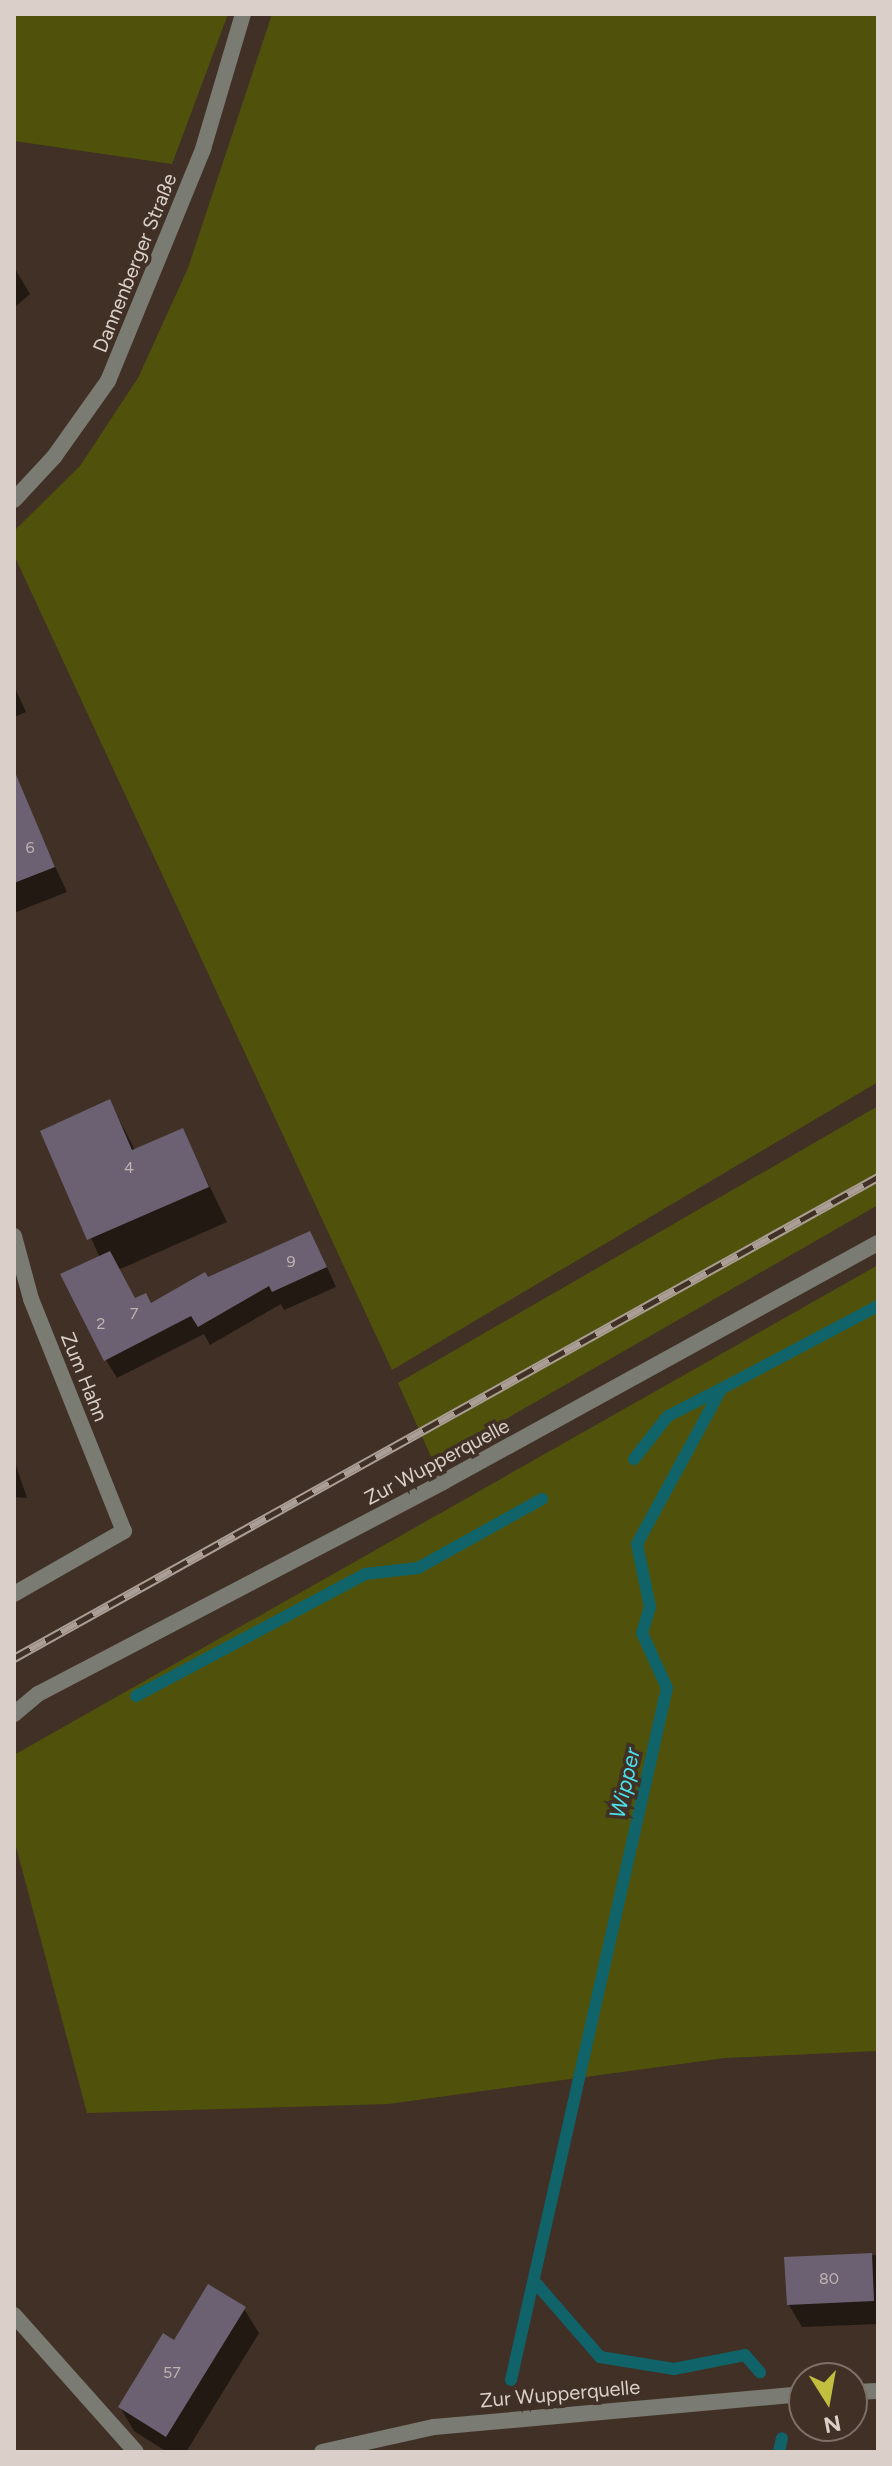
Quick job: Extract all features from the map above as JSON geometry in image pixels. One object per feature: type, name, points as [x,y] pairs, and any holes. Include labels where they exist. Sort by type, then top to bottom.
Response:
[{"type":"street","name":"Dannenberger Straße","points":[[14,500],[54,457],[108,381],[203,149],[243,14]]},
{"type":"street","name":"Zum Hahn","points":[[14,1236],[31,1299],[124,1531],[14,1594]]},
{"type":"street","name":"Zur Wupperquelle","points":[[14,1714],[38,1694],[443,1482],[878,1243]]},
{"type":"street","points":[[14,2315],[136,2452]]},
{"type":"street","name":"Zur Wupperquelle","points":[[322,2452],[434,2427],[788,2395]]},
{"type":"shaded area","points":[[14,14],[228,14],[172,164],[14,141]]},
{"type":"shaded area","points":[[272,14],[878,14],[878,1082],[392,1370],[14,555],[14,531],[80,466],[138,378],[188,268]]},
{"type":"shaded area","points":[[878,1106],[878,1205],[433,1461],[398,1383]]},
{"type":"shaded area","points":[[878,1265],[878,2051],[725,2058],[388,2104],[87,2113],[14,1839],[14,1755]]},
{"type":"building","points":[[14,770],[55,867],[14,883]]},
{"type":"building","points":[[110,1099],[132,1150],[183,1128],[209,1187],[87,1240],[40,1131]]},
{"type":"building","points":[[310,1231],[327,1267],[272,1292],[269,1286],[198,1327],[191,1316],[104,1361],[60,1274],[110,1251],[135,1298],[146,1293],[151,1303],[205,1272],[208,1277]]},
{"type":"building","points":[[872,2253],[874,2301],[787,2305],[784,2257]]},
{"type":"building","points":[[208,2284],[246,2307],[166,2437],[118,2407],[163,2333],[174,2340]]},
{"type":"waterway","name":"Wipper","points":[[511,2380],[667,1688],[642,1633],[650,1607],[637,1544],[721,1389],[878,1306]]},
{"type":"waterway","points":[[634,1459],[668,1416],[719,1390]]},
{"type":"waterway","points":[[136,1696],[365,1574],[418,1568],[542,1499]]},
{"type":"waterway","points":[[534,2281],[600,2357],[674,2369],[745,2355],[760,2372]]},
{"type":"waterway","points":[[779,2452],[782,2438]]},
{"type":"railway","points":[[14,1658],[878,1177]]}]
